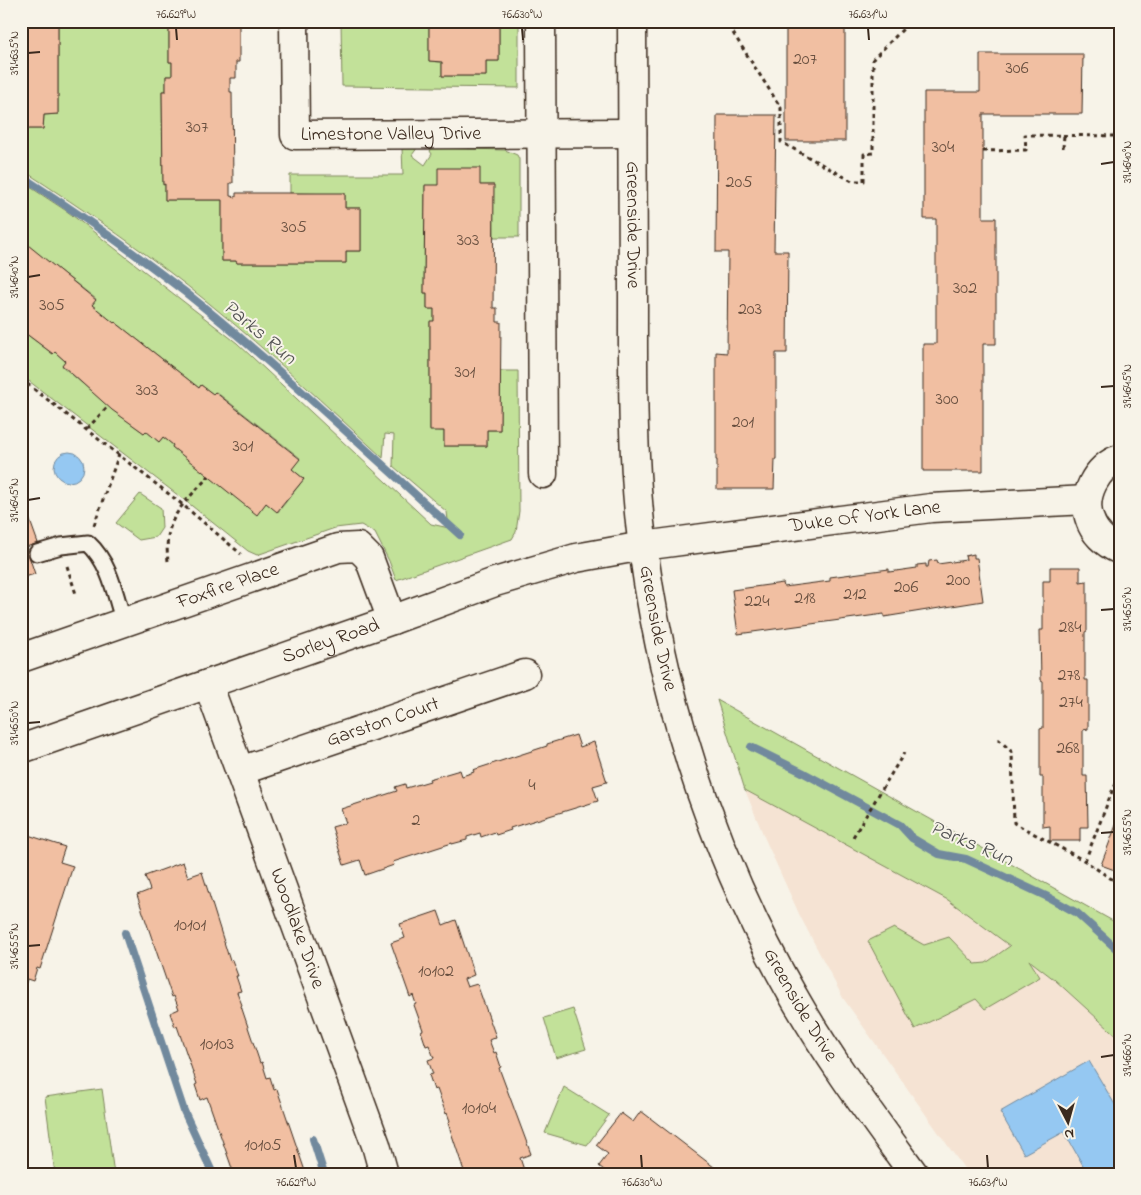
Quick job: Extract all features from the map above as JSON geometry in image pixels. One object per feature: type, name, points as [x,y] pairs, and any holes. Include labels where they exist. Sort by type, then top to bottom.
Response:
[{"type":"street","name":"Limestone Valley Drive","points":[[294,21],[295,136],[632,133]]},
{"type":"street","points":[[541,21],[543,474]]},
{"type":"street","name":"Greenside Drive","points":[[632,21],[634,425],[636,479],[643,546],[658,632],[694,770],[714,831],[736,883],[762,938],[801,1008],[866,1108],[914,1174]]},
{"type":"street","points":[[1120,459],[1101,471],[1091,485],[1087,500],[1089,520],[1102,540],[1120,550]]},
{"type":"street","name":"Duke Of York Lane","points":[[643,546],[931,508],[1087,500]]},
{"type":"street","name":"Sorley Road","points":[[21,748],[392,620],[495,582],[576,558],[643,546]]},
{"type":"street","name":"Foxfire Place","points":[[21,658],[338,548],[358,547],[369,558],[392,620]]},
{"type":"street","name":"Garston Court","points":[[240,771],[525,674]]},
{"type":"street","name":"Woodlake Drive","points":[[208,684],[376,1145],[384,1174]]},
{"type":"lane","points":[[37,553],[61,546],[88,542],[98,552],[108,571],[124,623]]},
{"type":"path","points":[[733,33],[781,108],[781,142],[852,181],[864,181],[864,154],[873,153],[873,59],[911,21]]},
{"type":"path","points":[[983,151],[1026,150],[1026,136],[1120,136]]},
{"type":"path","points":[[1064,136],[1064,148]]},
{"type":"path","points":[[21,379],[183,505],[264,574]]},
{"type":"path","points":[[87,429],[108,406]]},
{"type":"path","points":[[88,542],[119,454]]},
{"type":"path","points":[[168,561],[166,545],[168,531],[174,516],[209,476]]},
{"type":"path","points":[[61,546],[76,594]]},
{"type":"path","points":[[998,739],[1012,752],[1014,823],[1085,860],[1120,883]]},
{"type":"path","points":[[853,837],[904,753]]},
{"type":"path","points":[[1085,860],[1112,789],[1120,778]]},
{"type":"shaded area","points":[[745,790],[948,900],[1055,980],[1120,1039],[1120,1174],[968,1174],[843,998],[800,916]]},
{"type":"green space","points":[[58,21],[169,21],[169,62],[172,62],[172,76],[166,76],[166,91],[162,91],[163,184],[165,184],[165,200],[222,200],[222,261],[236,261],[237,263],[346,263],[346,251],[361,251],[361,208],[345,208],[345,194],[290,193],[290,175],[403,175],[402,148],[418,147],[412,155],[425,165],[432,154],[430,151],[432,148],[505,150],[517,155],[519,159],[519,237],[494,237],[493,185],[425,186],[424,293],[427,293],[427,309],[434,309],[434,321],[430,322],[430,430],[444,431],[444,446],[487,446],[487,430],[500,430],[500,371],[518,371],[519,511],[516,532],[512,539],[396,580],[375,533],[361,525],[335,528],[257,555],[248,551],[21,375],[21,330],[53,354],[55,352],[65,361],[62,366],[112,409],[144,433],[146,431],[159,442],[163,437],[173,445],[172,447],[257,514],[266,503],[278,512],[304,479],[292,469],[300,458],[216,392],[213,394],[201,385],[199,388],[114,323],[92,305],[96,299],[21,242],[21,181],[68,212],[237,343],[431,524],[449,528],[447,512],[393,466],[394,435],[385,434],[383,458],[276,361],[187,286],[117,234],[21,169],[21,129],[43,129],[44,115],[58,114]]},
{"type":"green space","points":[[341,21],[429,21],[429,61],[442,62],[442,76],[486,76],[486,61],[499,61],[499,21],[519,21],[519,88],[342,86]]},
{"type":"green space","points":[[140,494],[161,508],[162,528],[156,537],[139,540],[116,523]]},
{"type":"green space","points":[[717,700],[1120,925],[1120,1039],[1055,980],[1029,960],[1040,977],[985,1009],[976,999],[915,1029],[868,941],[894,928],[924,945],[949,937],[975,964],[986,963],[1010,946],[948,900],[745,790]]},
{"type":"green space","points":[[573,1009],[586,1049],[556,1058],[544,1018]]},
{"type":"green space","points":[[564,1087],[609,1115],[587,1145],[545,1133]]},
{"type":"green space","points":[[102,1089],[114,1174],[55,1174],[45,1097]]},
{"type":"water","points":[[69,452],[75,453],[83,461],[83,473],[75,481],[69,482],[63,481],[55,473],[54,467],[55,461],[63,453]]},
{"type":"water","points":[[1089,1061],[1120,1113],[1120,1174],[1088,1174],[1064,1132],[1024,1154],[1000,1112]]},
{"type":"building","points":[[21,21],[58,21],[58,114],[44,115],[43,129],[21,129]]},
{"type":"building","points":[[169,21],[239,21],[239,62],[236,62],[236,78],[230,78],[230,92],[232,92],[233,183],[230,183],[230,196],[236,197],[236,193],[345,193],[345,208],[361,208],[361,251],[346,251],[346,263],[237,263],[236,261],[222,261],[222,200],[165,200],[165,184],[163,185],[162,91],[166,91],[166,76],[172,76],[172,62],[169,62]]},
{"type":"building","points":[[429,21],[499,21],[499,61],[486,61],[486,76],[442,76],[442,62],[429,61]]},
{"type":"building","points":[[786,21],[845,21],[845,141],[786,141]]},
{"type":"building","points":[[980,54],[1083,54],[1082,114],[983,114],[983,218],[996,218],[996,344],[983,344],[983,471],[923,471],[923,344],[936,344],[936,219],[924,219],[924,92],[980,92]]},
{"type":"building","points":[[717,115],[776,115],[774,251],[788,251],[787,353],[776,353],[776,459],[774,489],[717,489],[716,352],[727,353],[728,252],[716,252]]},
{"type":"building","points":[[438,168],[480,168],[480,185],[494,185],[493,308],[497,308],[497,322],[501,322],[500,430],[487,430],[487,446],[444,446],[444,431],[430,431],[430,321],[434,321],[434,309],[427,309],[427,293],[424,293],[425,185],[438,185]]},
{"type":"building","points":[[23,241],[96,300],[92,305],[114,323],[199,388],[201,385],[213,394],[215,392],[300,459],[292,469],[304,479],[277,512],[266,503],[257,515],[172,447],[173,445],[163,437],[159,442],[146,431],[144,433],[112,410],[62,365],[65,361],[55,352],[53,354],[21,330],[21,242]]},
{"type":"building","points":[[24,504],[38,543],[26,547],[35,574],[21,578],[21,505]]},
{"type":"building","points":[[974,554],[974,558],[977,558],[983,601],[884,617],[884,614],[738,634],[732,590],[783,583],[784,587],[830,581],[830,577],[889,569],[889,572],[917,568],[917,565],[926,564],[926,567],[928,567],[929,561],[937,560],[938,564],[966,560],[965,556]]},
{"type":"building","points":[[1050,567],[1080,567],[1080,582],[1087,581],[1085,680],[1088,680],[1088,729],[1083,730],[1083,776],[1087,776],[1088,827],[1080,827],[1080,841],[1050,841],[1050,826],[1043,827],[1043,777],[1040,777],[1043,681],[1041,680],[1040,630],[1043,630],[1043,581],[1050,581]]},
{"type":"building","points":[[576,735],[580,747],[594,742],[607,782],[593,786],[598,801],[510,828],[511,830],[496,835],[495,832],[481,837],[480,833],[467,837],[467,840],[393,862],[394,865],[365,875],[360,860],[344,865],[332,827],[346,823],[341,809],[397,791],[395,787],[405,784],[406,788],[460,770],[462,776],[474,772],[473,770]]},
{"type":"building","points":[[1116,825],[1120,826],[1120,872],[1101,865]]},
{"type":"building","points":[[25,834],[65,847],[60,862],[73,866],[40,969],[37,968],[33,981],[27,979],[21,997],[21,848]]},
{"type":"building","points":[[183,862],[188,877],[202,872],[230,961],[232,960],[238,976],[236,976],[241,991],[237,992],[260,1063],[262,1062],[267,1078],[270,1077],[274,1090],[277,1089],[306,1174],[234,1174],[207,1097],[200,1100],[195,1085],[197,1084],[177,1026],[175,1027],[170,1013],[179,1009],[174,996],[172,997],[137,895],[150,890],[145,876]]},
{"type":"building","points":[[438,911],[443,925],[456,920],[474,975],[464,979],[467,987],[477,984],[496,1037],[489,1040],[494,1053],[496,1052],[501,1067],[499,1068],[531,1154],[520,1158],[525,1173],[522,1174],[465,1174],[448,1123],[450,1121],[437,1089],[434,1090],[429,1075],[433,1074],[428,1060],[434,1058],[429,1045],[426,1046],[421,1031],[423,1030],[414,1005],[416,1004],[413,995],[410,997],[391,943],[405,938],[400,924]]},
{"type":"building","points":[[641,1111],[723,1174],[609,1174],[599,1166],[608,1154],[596,1145],[621,1113],[633,1122]]},
{"type":"waterway","name":"Parks Run","points":[[21,176],[125,247],[185,292],[290,381],[460,535]]},
{"type":"waterway","name":"Parks Run","points":[[751,747],[802,772],[900,825],[912,838],[939,854],[966,859],[1048,897],[1077,913],[1120,952]]},
{"type":"waterway","points":[[125,933],[184,1111],[213,1174]]},
{"type":"waterway","points":[[313,1139],[324,1174]]}]
